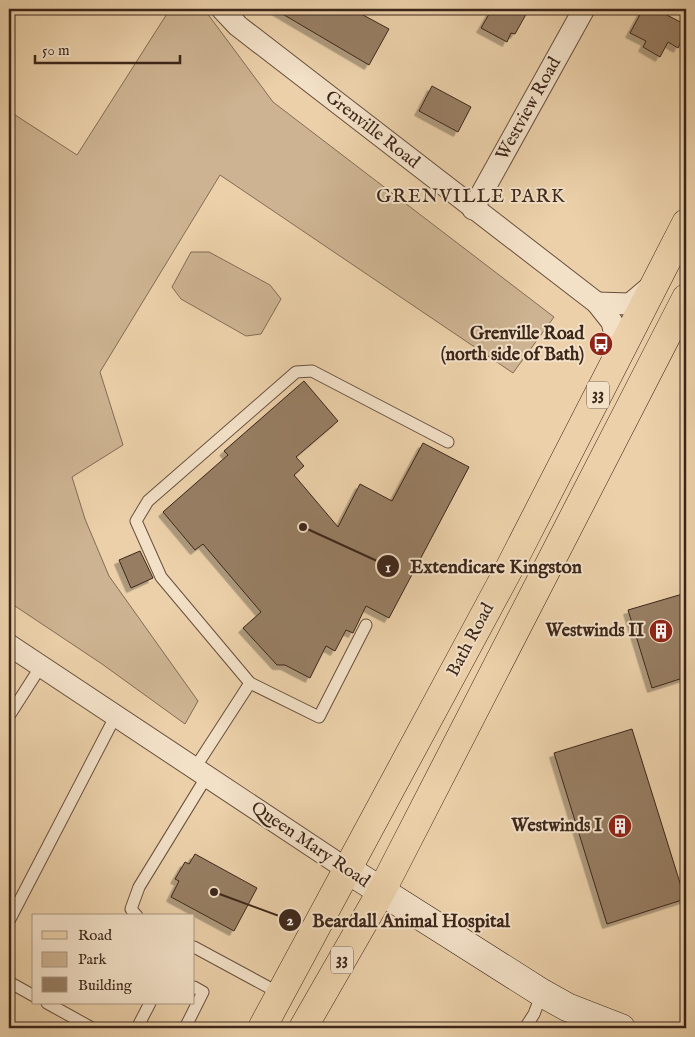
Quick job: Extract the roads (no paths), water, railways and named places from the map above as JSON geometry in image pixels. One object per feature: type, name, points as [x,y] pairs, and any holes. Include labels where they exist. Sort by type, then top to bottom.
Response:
[{"type":"main road","name":"Bath Road","points":[[262,1028],[510,567],[686,222]]},
{"type":"main road","name":"Bath Road","points":[[303,1028],[381,892],[686,298]]},
{"type":"street","name":"Grenville Road","points":[[222,9],[240,17],[473,209],[597,303],[612,322],[619,352]]},
{"type":"street","name":"Westview Road","points":[[473,209],[584,9]]},
{"type":"street","points":[[597,303],[630,304],[655,283]]},
{"type":"street","name":"Queen Mary Road","points":[[9,645],[381,892],[542,993],[567,1007],[621,1028]]},
{"type":"lane","points":[[366,625],[319,717],[250,682],[161,577],[136,521],[148,501],[296,372],[312,371],[448,442]]},
{"type":"lane","points":[[9,716],[41,666]]},
{"type":"lane","points":[[135,914],[131,909],[139,887],[250,682]]},
{"type":"lane","points":[[9,921],[116,716]]},
{"type":"lane","points":[[195,949],[281,994]]},
{"type":"lane","points":[[9,982],[32,995]]},
{"type":"lane","points":[[185,1028],[203,992],[195,988]]},
{"type":"lane","points":[[525,1028],[534,1014],[542,993]]},
{"type":"lane","points":[[49,1004],[92,1028]]},
{"type":"lane","points":[[137,1028],[149,1004]]},
{"type":"place","name":"Grenville Road (north side of Bath)","points":[[601,344]]},
{"type":"place","name":"Extendicare Kingston","points":[[303,527]]},
{"type":"place","name":"Westwinds II","points":[[661,631]]},
{"type":"place","name":"Westwinds I","points":[[620,826]]},
{"type":"place","name":"Beardall Animal Hospital","points":[[214,892]]},
{"type":"district","name":"GRENVILLE PARK","points":[[471,197]]}]
